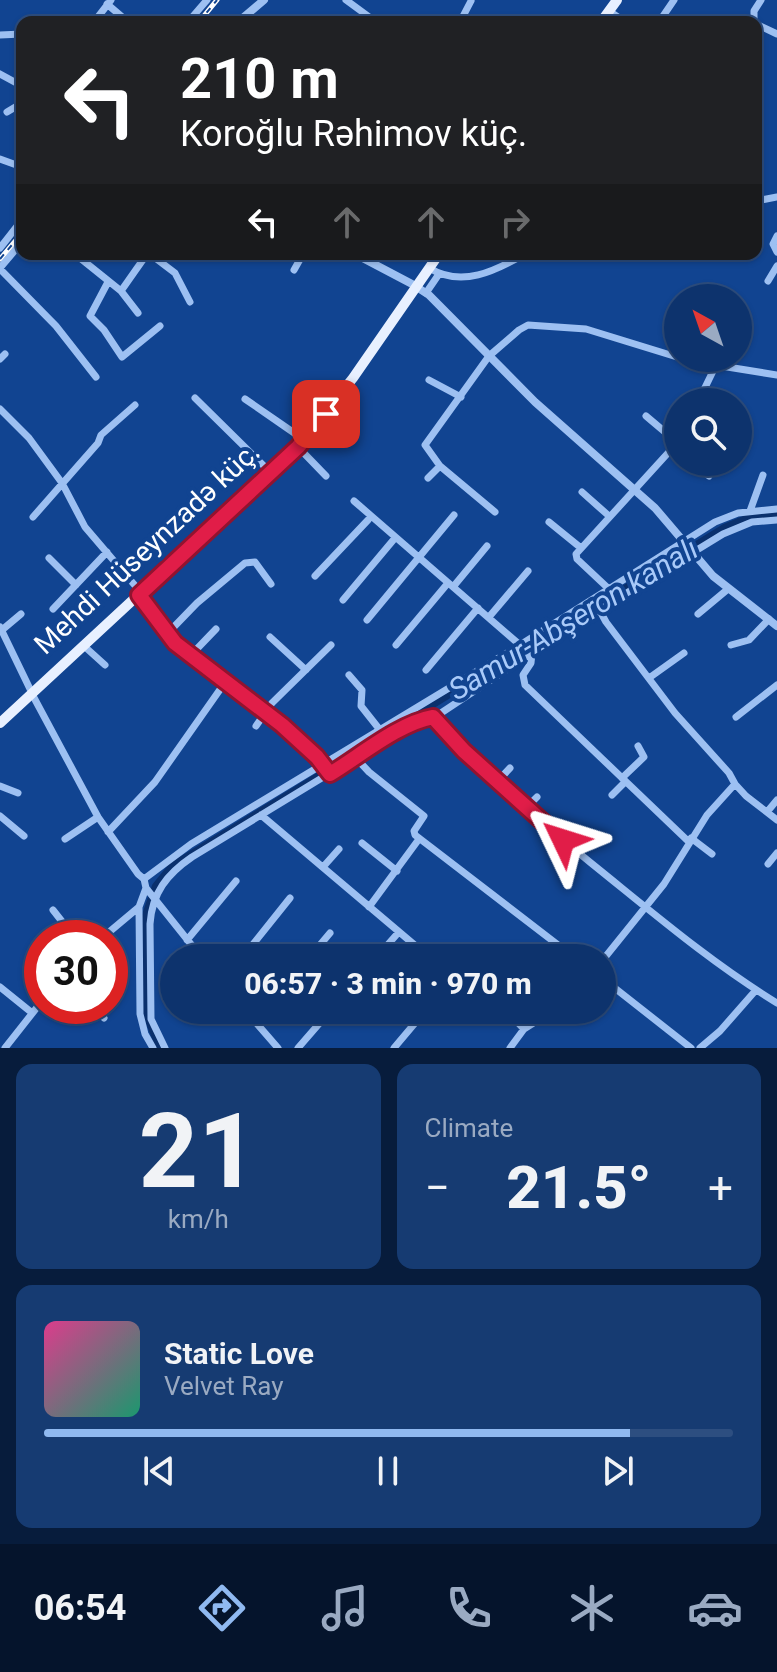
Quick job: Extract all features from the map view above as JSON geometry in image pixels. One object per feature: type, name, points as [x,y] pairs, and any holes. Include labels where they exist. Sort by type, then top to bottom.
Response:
[{"type":"main road","points":[[610,5],[617,0]]},
{"type":"main road","name":"Mehdi Hüseynzadə küç.","points":[[0,715],[84,646],[267,469],[314,429],[418,288],[430,260]]},
{"type":"main road","name":"Mehdi Hüseynzadə küç.","points":[[0,723],[299,442],[339,387],[434,271],[437,260]]},
{"type":"street","points":[[193,16],[207,0]]},
{"type":"street","points":[[246,16],[264,0]]},
{"type":"street","points":[[346,0],[368,16]]},
{"type":"street","points":[[0,86],[3,76]]},
{"type":"street","points":[[7,112],[16,107]]},
{"type":"street","points":[[0,248],[16,228]]},
{"type":"street","points":[[777,236],[773,247],[777,252]]},
{"type":"street","points":[[16,249],[0,268],[56,326],[96,377]]},
{"type":"street","points":[[82,260],[121,291],[138,313]]},
{"type":"street","points":[[121,291],[144,260]]},
{"type":"street","points":[[157,260],[175,273],[190,302]]},
{"type":"street","points":[[294,270],[300,260]]},
{"type":"street","points":[[366,260],[418,288],[535,402],[634,489],[686,541],[707,571],[777,626]]},
{"type":"street","points":[[434,271],[452,277],[480,276],[514,260]]},
{"type":"street","points":[[768,281],[777,266]]},
{"type":"street","points":[[108,282],[90,316],[104,330],[122,357],[160,326]]},
{"type":"street","points":[[495,512],[440,466],[425,445],[489,356],[519,330],[536,325],[597,332],[664,352]]},
{"type":"street","points":[[752,372],[777,375]]},
{"type":"street","points":[[429,380],[461,397]]},
{"type":"street","points":[[195,398],[267,469]]},
{"type":"street","points":[[245,399],[299,442],[326,476]]},
{"type":"street","points":[[33,517],[98,443],[101,435],[135,405]]},
{"type":"street","points":[[0,409],[29,438],[62,483],[85,527],[138,592],[167,634],[282,725],[330,774]]},
{"type":"street","points":[[326,414],[341,426]]},
{"type":"street","points":[[646,416],[664,433]]},
{"type":"street","points":[[314,429],[328,442]]},
{"type":"street","points":[[610,590],[577,559],[576,554],[664,459]]},
{"type":"street","points":[[428,478],[440,466]]},
{"type":"street","points":[[750,511],[763,475]]},
{"type":"street","points":[[582,492],[609,516]]},
{"type":"street","points":[[354,501],[520,645]]},
{"type":"street","points":[[153,1048],[145,1034],[140,1014],[139,907],[145,883],[191,844],[722,519],[750,511],[777,509]]},
{"type":"street","points":[[367,620],[454,515]]},
{"type":"street","points":[[315,576],[368,520]]},
{"type":"street","points":[[165,1048],[151,1019],[150,924],[155,899],[165,879],[184,862],[417,722],[433,717],[739,527],[752,522],[777,520]]},
{"type":"street","points":[[549,522],[581,548]]},
{"type":"street","points":[[343,600],[395,538]]},
{"type":"street","points":[[396,645],[487,546]]},
{"type":"street","points":[[53,609],[107,552]]},
{"type":"street","points":[[49,558],[76,585]]},
{"type":"street","points":[[167,634],[197,603],[245,563],[255,562],[271,584]]},
{"type":"street","points":[[489,617],[528,571]]},
{"type":"street","points":[[698,614],[728,589]]},
{"type":"street","points":[[426,670],[478,608]]},
{"type":"street","points":[[600,611],[689,730],[729,773],[735,784],[777,820]]},
{"type":"street","points":[[21,614],[1,628],[31,691],[98,817],[190,944]]},
{"type":"street","points":[[731,645],[749,640],[769,619]]},
{"type":"street","points":[[191,655],[216,629]]},
{"type":"street","points":[[270,637],[306,670]]},
{"type":"street","points":[[256,726],[265,712],[331,645]]},
{"type":"street","points":[[84,646],[105,665]]},
{"type":"street","points":[[532,653],[531,663],[523,675],[525,685],[690,840],[712,854]]},
{"type":"street","points":[[649,678],[684,653]]},
{"type":"street","points":[[349,675],[362,690],[361,706],[380,730]]},
{"type":"street","points":[[108,832],[155,782],[226,681]]},
{"type":"street","points":[[736,717],[777,685]]},
{"type":"street","points":[[433,717],[455,742],[526,808],[645,907],[700,952],[777,1003]]},
{"type":"street","points":[[612,795],[644,757],[638,746]]},
{"type":"street","points":[[356,758],[424,816],[414,831],[419,839],[557,944]]},
{"type":"street","points":[[497,782],[510,768]]},
{"type":"street","points":[[616,944],[664,884],[707,815],[735,784]]},
{"type":"street","points":[[0,786],[18,793]]},
{"type":"street","points":[[526,808],[537,797]]},
{"type":"street","points":[[767,812],[777,800]]},
{"type":"street","points":[[261,815],[412,944]]},
{"type":"street","points":[[0,816],[24,836]]},
{"type":"street","points":[[65,839],[98,817]]},
{"type":"street","points":[[369,907],[419,839]]},
{"type":"street","points":[[362,843],[397,871]]},
{"type":"street","points":[[323,867],[339,849]]},
{"type":"street","points":[[768,864],[777,853]]},
{"type":"street","points":[[187,940],[236,881]]},
{"type":"street","points":[[253,944],[290,898]]},
{"type":"street","points":[[123,920],[139,907]]},
{"type":"street","points":[[53,910],[61,920]]},
{"type":"street","points":[[321,944],[330,933]]},
{"type":"street","points":[[388,944],[398,933]]},
{"type":"street","points":[[700,952],[706,942]]},
{"type":"street","points":[[0,987],[24,1006]]},
{"type":"street","points":[[616,989],[691,1048]]},
{"type":"street","points":[[700,1048],[741,1010],[756,990]]},
{"type":"street","points":[[5,1048],[24,1022]]},
{"type":"street","points":[[257,1024],[278,1048]]},
{"type":"street","points":[[298,1048],[319,1024]]},
{"type":"street","points":[[394,1048],[414,1024]]},
{"type":"street","points":[[519,1024],[524,1029]]},
{"type":"street","points":[[510,1048],[524,1029],[532,1024]]},
{"type":"waterway","name":"Samur-Abşeron kanalı","points":[[159,1048],[145,1013],[145,915],[155,886],[172,865],[724,527],[748,517],[777,515]]},
{"type":"railway","points":[[204,16],[217,0]]},
{"type":"railway","points":[[0,259],[16,240]]},
{"type":"route","points":[[326,414],[298,447],[139,595],[175,643],[282,725],[317,757],[330,774],[394,734],[433,717],[464,751],[563,840]]}]
